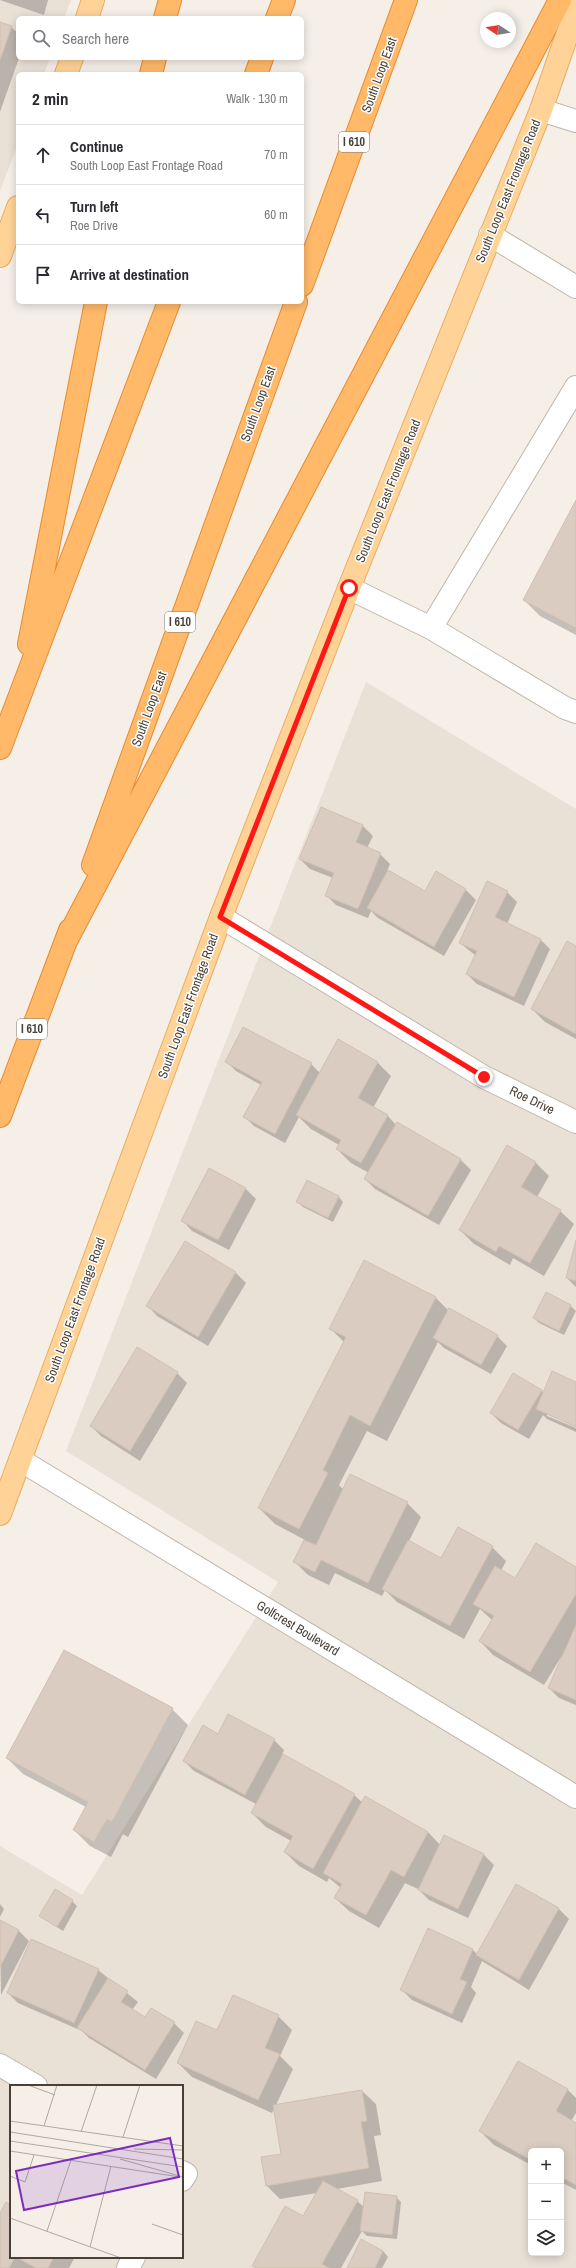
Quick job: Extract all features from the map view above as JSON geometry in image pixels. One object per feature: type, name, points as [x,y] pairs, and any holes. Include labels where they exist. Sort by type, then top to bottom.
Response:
[{"type":"highway","points":[[166,16],[170,0]]},
{"type":"highway","points":[[278,16],[284,0]]},
{"type":"highway","name":"South Loop East","points":[[304,280],[406,0]]},
{"type":"highway","points":[[65,943],[560,0]]},
{"type":"highway","points":[[152,72],[154,60]]},
{"type":"highway","points":[[257,72],[261,60]]},
{"type":"highway","points":[[16,706],[96,304]]},
{"type":"highway","points":[[0,748],[168,304]]},
{"type":"highway","name":"South Loop East","points":[[0,1116],[65,943],[295,304]]},
{"type":"main road","points":[[88,16],[93,0]]},
{"type":"main road","name":"South Loop East Frontage Road","points":[[0,1514],[220,917],[349,588],[541,110],[576,9]]},
{"type":"main road","points":[[67,72],[71,60]]},
{"type":"main road","points":[[0,256],[16,212]]},
{"type":"street","points":[[541,110],[576,121]]},
{"type":"street","points":[[490,235],[576,287]]},
{"type":"street","points":[[431,628],[576,387]]},
{"type":"street","points":[[349,588],[431,628],[565,708],[576,712]]},
{"type":"street","name":"Roe Drive","points":[[220,917],[484,1077],[576,1122]]},
{"type":"street","name":"Golfcrest Boulevard","points":[[20,1460],[576,1796]]},
{"type":"street","points":[[0,2065],[34,2085]]},
{"type":"street","points":[[128,2268],[133,2258]]},
{"type":"shaded area","points":[[0,0],[71,0],[65,16],[16,16],[16,60],[49,60],[45,72],[16,72],[16,149],[0,191]]},
{"type":"shaded area","points":[[366,682],[576,809],[576,2268],[0,2268],[0,1846],[82,1895],[278,1582],[66,1451]]},
{"type":"building","points":[[0,22],[12,26],[0,60]]},
{"type":"building","points":[[576,500],[576,628],[523,600]]},
{"type":"building","points":[[321,807],[363,825],[356,842],[381,853],[358,909],[325,896],[334,873],[299,859]]},
{"type":"building","points":[[388,870],[425,891],[436,871],[466,889],[434,947],[367,908]]},
{"type":"building","points":[[487,881],[508,891],[495,917],[541,939],[514,997],[466,974],[477,951],[459,943]]},
{"type":"building","points":[[567,941],[576,946],[576,1034],[531,1009]]},
{"type":"building","points":[[243,1027],[312,1063],[275,1134],[243,1117],[262,1082],[225,1062]]},
{"type":"building","points":[[338,1039],[378,1062],[358,1098],[388,1115],[361,1163],[336,1149],[341,1140],[296,1115]]},
{"type":"building","points":[[397,1122],[461,1159],[428,1216],[364,1179]]},
{"type":"building","points":[[507,1145],[536,1162],[521,1187],[561,1210],[530,1263],[499,1246],[496,1252],[459,1230]]},
{"type":"building","points":[[209,1168],[246,1188],[218,1240],[181,1221]]},
{"type":"building","points":[[307,1180],[339,1196],[328,1218],[296,1202]]},
{"type":"building","points":[[576,1240],[576,1281],[566,1278]]},
{"type":"building","points":[[185,1241],[236,1272],[198,1337],[146,1306]]},
{"type":"building","points":[[364,1260],[436,1297],[370,1426],[350,1415],[323,1470],[328,1473],[299,1529],[258,1508],[346,1337],[329,1329]]},
{"type":"building","points":[[546,1292],[571,1305],[559,1331],[533,1318]]},
{"type":"building","points":[[449,1308],[498,1335],[481,1365],[433,1338]]},
{"type":"building","points":[[137,1347],[178,1372],[130,1451],[90,1426]]},
{"type":"building","points":[[552,1371],[576,1382],[576,1427],[536,1409]]},
{"type":"building","points":[[513,1373],[542,1390],[518,1430],[490,1413]]},
{"type":"building","points":[[350,1474],[408,1502],[368,1583],[321,1560],[315,1572],[293,1562],[304,1540],[316,1545]]},
{"type":"building","points":[[458,1527],[493,1546],[450,1626],[382,1589],[408,1540],[441,1558]]},
{"type":"building","points":[[536,1543],[576,1567],[576,1594],[530,1672],[479,1641],[494,1616],[473,1604],[495,1566],[515,1578]]},
{"type":"building","points":[[576,1625],[576,1700],[548,1688]]},
{"type":"building","points":[[64,1650],[173,1708],[112,1822],[107,1819],[94,1842],[73,1830],[88,1802],[6,1758]]},
{"type":"building","points":[[228,1714],[275,1739],[245,1795],[183,1761],[203,1725],[218,1734]]},
{"type":"building","points":[[283,1754],[355,1794],[313,1869],[284,1852],[293,1836],[251,1813]]},
{"type":"building","points":[[365,1796],[428,1832],[404,1877],[391,1870],[366,1915],[334,1898],[342,1884],[323,1873]]},
{"type":"building","points":[[444,1835],[484,1854],[458,1909],[418,1890]]},
{"type":"building","points":[[516,1884],[559,1908],[519,1980],[476,1955]]},
{"type":"building","points":[[55,1889],[73,1900],[57,1927],[39,1916]]},
{"type":"building","points":[[0,1920],[19,1930],[0,1967]]},
{"type":"building","points":[[428,1928],[473,1949],[460,1979],[467,1982],[452,2014],[400,1990]]},
{"type":"building","points":[[31,1939],[99,1969],[74,2023],[7,1993]]},
{"type":"building","points":[[108,1978],[128,1991],[121,2002],[145,2017],[151,2008],[175,2022],[145,2070],[77,2028]]},
{"type":"building","points":[[233,1995],[279,2015],[265,2048],[280,2054],[258,2100],[177,2063],[196,2021],[217,2030]]},
{"type":"building","points":[[518,2061],[568,2089],[556,2111],[576,2123],[576,2185],[564,2179],[564,2148],[528,2148],[528,2158],[479,2131]]},
{"type":"building","points":[[362,2090],[367,2121],[361,2122],[369,2168],[266,2186],[261,2157],[281,2154],[273,2105]]},
{"type":"building","points":[[323,2181],[358,2200],[322,2264],[329,2268],[256,2268],[252,2266],[285,2206],[303,2216]]},
{"type":"building","points":[[365,2192],[397,2196],[392,2235],[360,2231]]},
{"type":"building","points":[[6,2202],[10,2204],[10,2258],[14,2258],[9,2268],[0,2268],[0,2213]]},
{"type":"building","points":[[361,2239],[383,2251],[375,2268],[347,2268]]},
{"type":"building","points":[[18,2258],[53,2258],[48,2268],[36,2268]]},
{"type":"route","points":[[349,588],[220,917],[484,1077]]}]
